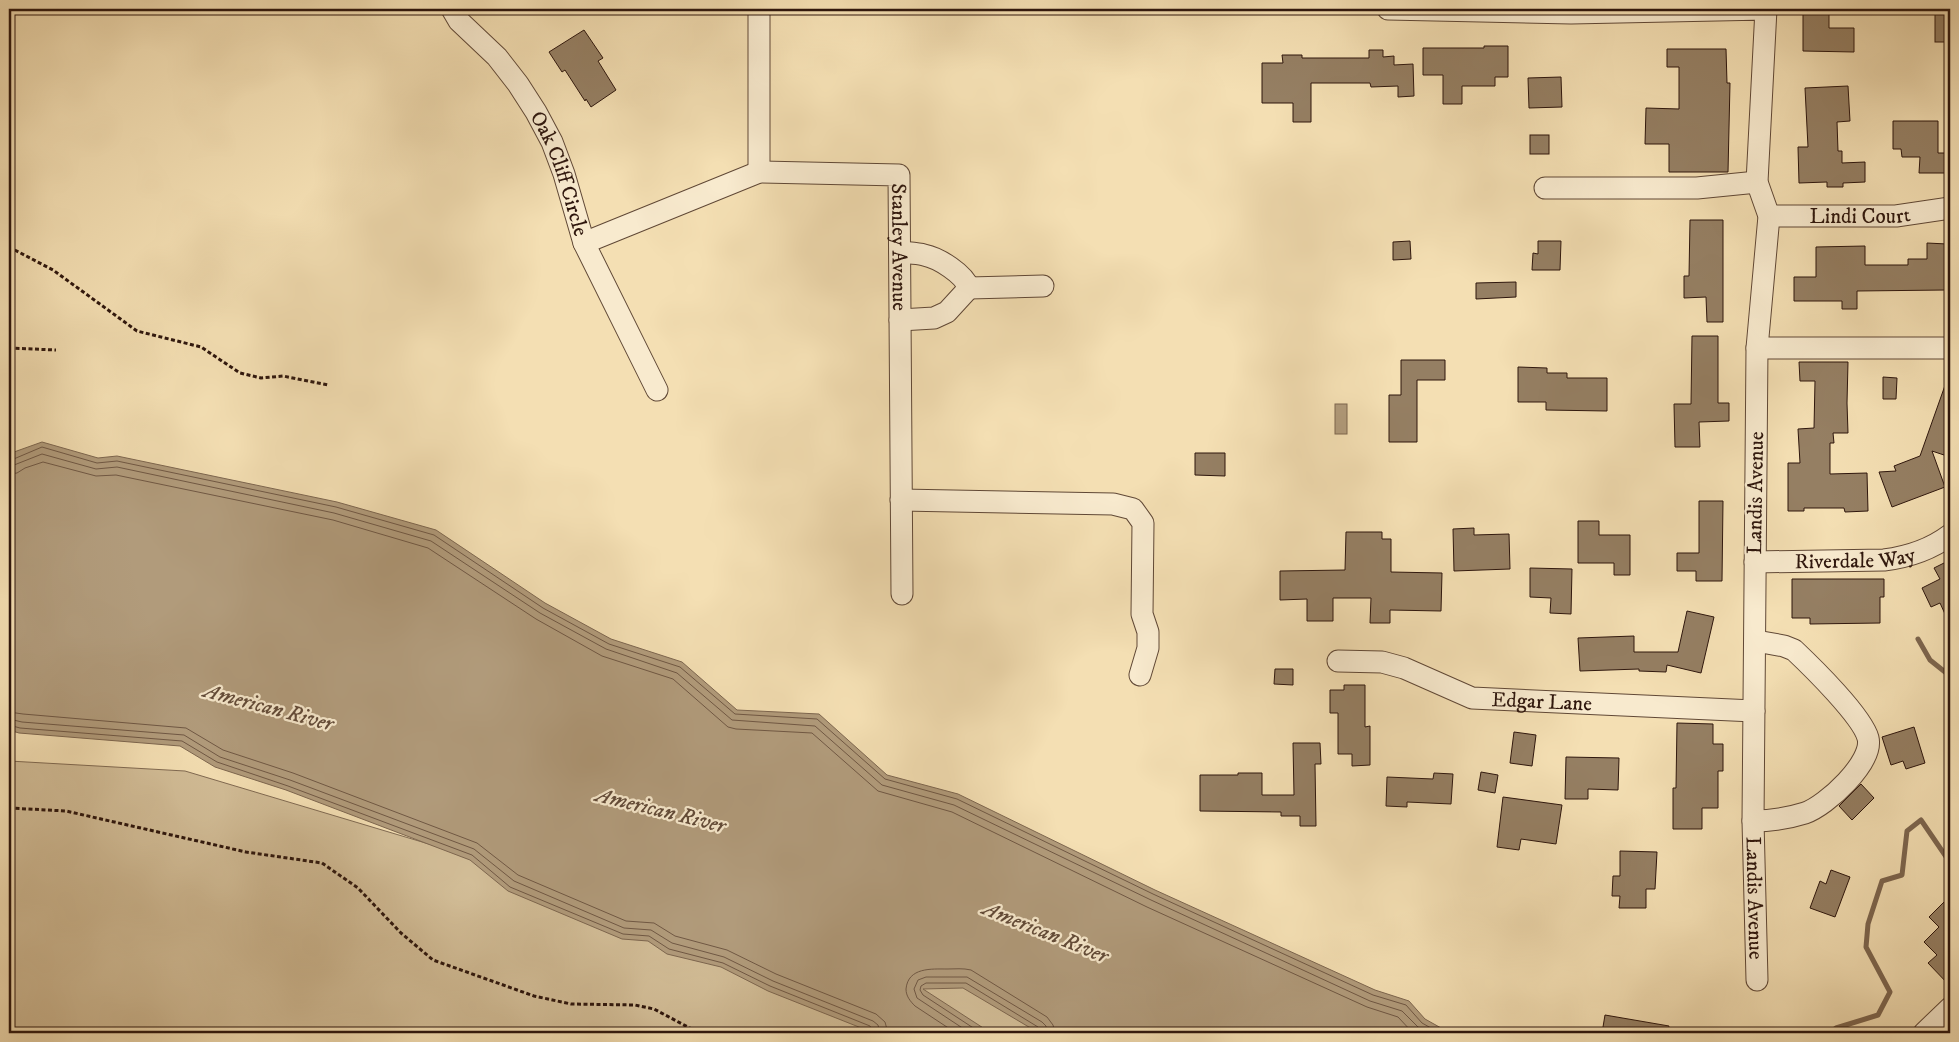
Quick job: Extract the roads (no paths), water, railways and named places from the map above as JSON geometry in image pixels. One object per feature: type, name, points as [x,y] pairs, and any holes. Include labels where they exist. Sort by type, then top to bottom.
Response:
[{"type":"street","name":"Oak Cliff Circle","points":[[452,9],[459,21],[496,57],[518,84],[536,112],[552,142],[564,174],[584,242],[758,172]]},
{"type":"street","points":[[758,9],[758,172]]},
{"type":"street","points":[[1388,9],[1571,14],[1766,9]]},
{"type":"street","name":"Landis Avenue","points":[[1757,980],[1753,821],[1757,348],[1769,216],[1757,182],[1766,9]]},
{"type":"street","name":"Stanley Avenue","points":[[758,172],[899,175],[902,594]]},
{"type":"street","points":[[1545,188],[1696,188],[1757,182]]},
{"type":"street","name":"Lindi Court","points":[[1769,216],[1896,216],[1950,208]]},
{"type":"street","points":[[584,242],[658,390]]},
{"type":"street","points":[[900,252],[925,255],[960,273],[969,288]]},
{"type":"street","points":[[900,320],[934,318],[947,312],[969,288],[1043,286]]},
{"type":"street","points":[[1757,348],[1950,348]]},
{"type":"street","points":[[901,500],[1113,504],[1133,509],[1144,523],[1142,614],[1148,632],[1148,648],[1140,675]]},
{"type":"street","name":"Riverdale Way","points":[[1755,562],[1884,560],[1902,558],[1924,551],[1950,535]]},
{"type":"street","points":[[1753,821],[1769,821],[1807,812],[1830,797],[1852,776],[1868,748],[1868,737],[1845,705],[1794,650],[1784,646],[1756,641]]},
{"type":"street","name":"Edgar Lane","points":[[1338,662],[1382,662],[1404,668],[1472,698],[1754,711]]},
{"type":"street","points":[[1924,1033],[1950,1008]]},
{"type":"water","points":[[1335,404],[1347,404],[1347,434],[1335,434]]},
{"type":"water","name":"American River","points":[[42,442],[98,458],[117,456],[337,502],[436,530],[545,603],[611,639],[682,662],[737,710],[819,714],[887,775],[958,794],[1155,890],[1375,990],[1409,1001],[1425,1019],[1450,1033],[1039,1033],[963,988],[923,989],[991,1033],[874,1033],[768,991],[721,967],[667,954],[648,941],[622,939],[508,891],[470,860],[286,790],[215,767],[180,746],[19,733],[9,730],[9,458],[14,452]]},
{"type":"waterway","points":[[1918,639],[1930,660],[1950,676]]},
{"type":"waterway","points":[[1829,1033],[1836,1028],[1878,1015],[1890,992],[1866,947],[1868,924],[1882,881],[1902,875],[1907,831],[1921,820],[1949,861],[1950,859]]}]
